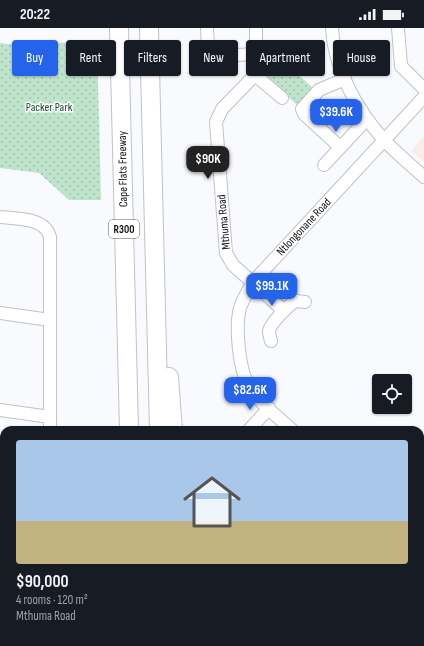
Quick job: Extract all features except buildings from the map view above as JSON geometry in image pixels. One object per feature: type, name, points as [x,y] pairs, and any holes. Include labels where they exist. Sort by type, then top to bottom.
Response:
[{"type":"highway","name":"Cape Flats Freeway","points":[[119,28],[128,426]]},
{"type":"highway","name":"R300","points":[[150,28],[159,426]]},
{"type":"highway","points":[[155,233],[162,285],[173,426]]},
{"type":"street","points":[[207,28],[208,48],[217,56],[246,55]]},
{"type":"street","points":[[256,28],[256,40]]},
{"type":"street","points":[[332,28],[338,61],[345,79],[367,119],[384,140],[424,177]]},
{"type":"street","points":[[398,28],[401,66],[424,89]]},
{"type":"street","name":"Mthuma Road","points":[[254,76],[222,109],[216,122],[227,257],[252,283],[284,311]]},
{"type":"street","points":[[256,76],[282,98]]},
{"type":"street","points":[[340,147],[304,114],[302,106],[319,90],[345,79]]},
{"type":"street","name":"Ntlongonane Road","points":[[288,426],[249,386],[242,367],[238,323],[240,308],[252,283],[424,97]]},
{"type":"street","points":[[324,165],[367,119]]},
{"type":"street","points":[[0,217],[35,222],[41,224],[49,232],[50,426]]},
{"type":"street","points":[[271,340],[269,334],[271,327],[284,311],[296,301],[305,302]]},
{"type":"street","points":[[0,313],[50,320]]},
{"type":"street","points":[[253,426],[269,408]]},
{"type":"street","points":[[0,410],[50,416]]},
{"type":"shaded area","points":[[424,136],[424,162],[411,151]]},
{"type":"green space","name":"Packer Park","points":[[0,43],[12,44],[12,76],[58,76],[58,43],[66,43],[66,76],[98,76],[101,200],[69,200],[39,173],[0,168]]},
{"type":"green space","points":[[266,76],[300,76],[313,88],[297,105]]}]
